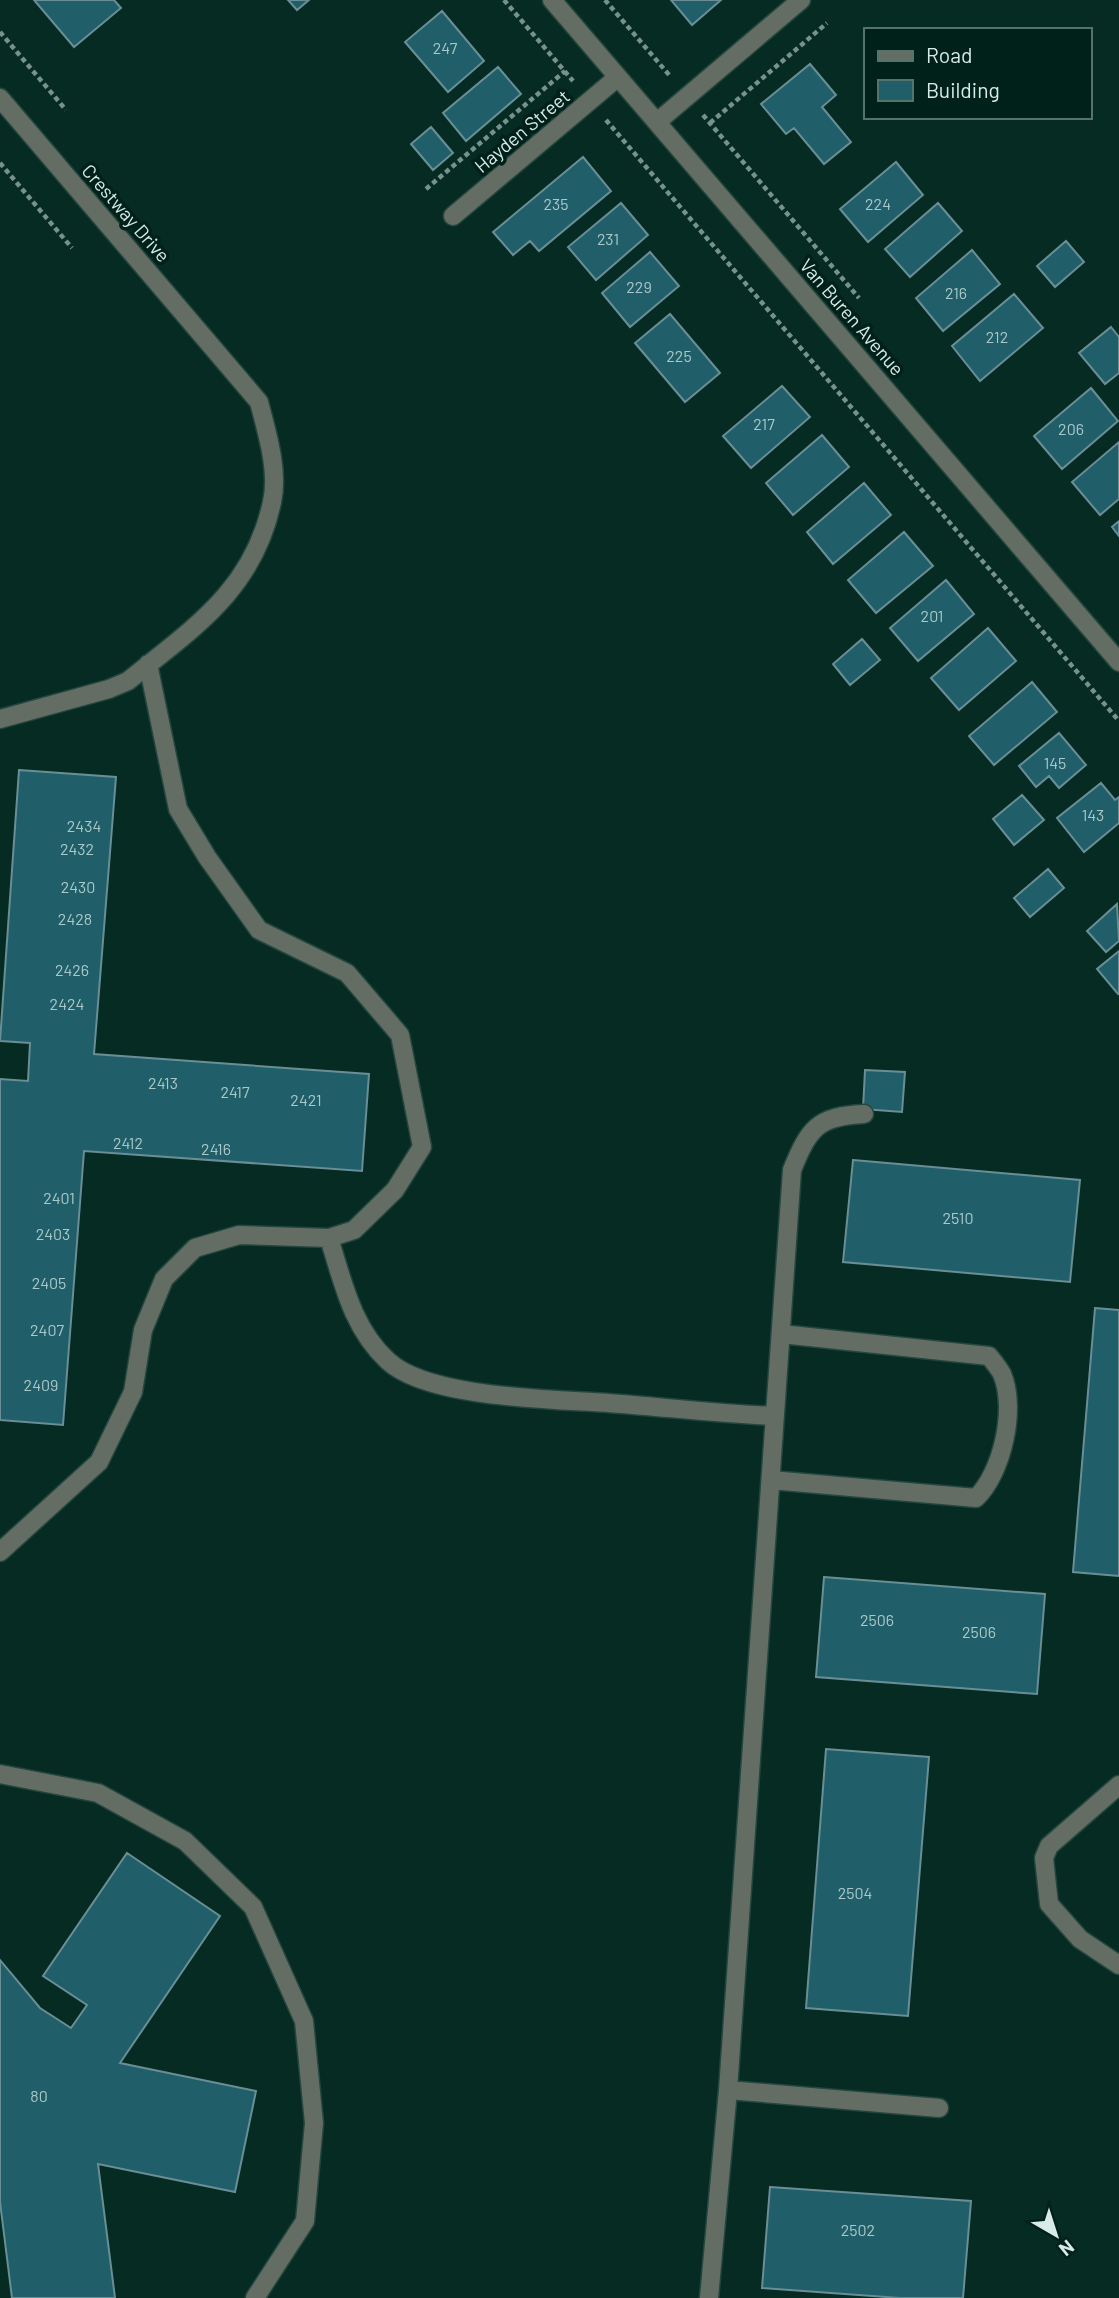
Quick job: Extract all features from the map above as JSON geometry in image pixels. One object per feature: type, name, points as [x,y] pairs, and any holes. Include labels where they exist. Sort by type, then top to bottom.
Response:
[{"type":"street","name":"Van Buren Avenue","points":[[552,0],[1119,662]]},
{"type":"street","points":[[657,122],[801,0]]},
{"type":"street","name":"Hayden Street","points":[[453,216],[618,77]]},
{"type":"street","name":"Crestway Drive","points":[[0,98],[259,402],[271,449],[272,501],[247,570],[229,595],[128,681],[109,689],[0,719]]},
{"type":"street","points":[[0,1552],[99,1462],[133,1392],[143,1330],[164,1279],[195,1248],[239,1236],[329,1238],[354,1230],[395,1190],[422,1147],[400,1035],[347,974],[259,930],[207,857],[178,809],[148,664]]},
{"type":"street","points":[[709,2298],[728,2090],[792,1170],[804,1140],[832,1115],[864,1114]]},
{"type":"street","points":[[329,1238],[355,1319],[390,1364],[420,1379],[476,1392],[775,1416]]},
{"type":"street","points":[[771,1480],[976,1498],[990,1484],[1009,1419],[1002,1374],[989,1356],[781,1334]]},
{"type":"street","points":[[0,1774],[98,1793],[185,1841],[253,1907],[304,2021],[314,2123],[305,2221],[255,2298]]},
{"type":"street","points":[[1119,1785],[1049,1846],[1044,1858],[1049,1904],[1080,1938],[1119,1965]]},
{"type":"street","points":[[728,2090],[939,2108]]},
{"type":"path","points":[[503,0],[576,85]]},
{"type":"path","points":[[605,0],[859,298]]},
{"type":"path","points":[[710,123],[827,23]]},
{"type":"path","points":[[0,32],[66,110]]},
{"type":"path","points":[[426,189],[565,71]]},
{"type":"path","points":[[597,128],[607,119],[1119,721]]},
{"type":"path","points":[[0,163],[72,248]]},
{"type":"building","points":[[34,0],[114,0],[121,8],[74,47]]},
{"type":"building","points":[[288,0],[309,0],[297,10]]},
{"type":"building","points":[[671,0],[721,0],[692,25]]},
{"type":"building","points":[[442,11],[484,61],[448,92],[405,42]]},
{"type":"building","points":[[810,64],[836,95],[822,107],[851,142],[824,164],[794,128],[786,134],[761,104]]},
{"type":"building","points":[[498,67],[521,94],[466,141],[443,113]]},
{"type":"building","points":[[431,127],[453,153],[433,170],[411,144]]},
{"type":"building","points":[[583,157],[611,191],[539,251],[530,241],[513,255],[493,232]]},
{"type":"building","points":[[896,162],[923,195],[868,242],[840,209]]},
{"type":"building","points":[[621,203],[648,235],[596,280],[568,247]]},
{"type":"building","points":[[938,203],[962,231],[910,277],[885,249]]},
{"type":"building","points":[[1066,241],[1084,262],[1055,287],[1037,266]]},
{"type":"building","points":[[972,250],[1000,284],[943,331],[916,298]]},
{"type":"building","points":[[650,252],[679,286],[630,327],[602,293]]},
{"type":"building","points":[[1014,294],[1043,328],[980,381],[952,346]]},
{"type":"building","points":[[670,314],[720,373],[685,402],[635,343]]},
{"type":"building","points":[[1111,327],[1119,337],[1119,373],[1105,384],[1079,353]]},
{"type":"building","points":[[782,386],[810,417],[751,468],[723,436]]},
{"type":"building","points":[[1091,388],[1118,421],[1062,469],[1034,436]]},
{"type":"building","points":[[822,435],[849,467],[793,515],[766,483]]},
{"type":"building","points":[[1119,442],[1119,499],[1100,515],[1072,482]]},
{"type":"building","points":[[864,483],[891,515],[833,564],[807,532]]},
{"type":"building","points":[[1119,521],[1119,536],[1112,527]]},
{"type":"building","points":[[904,532],[933,566],[876,613],[848,580]]},
{"type":"building","points":[[946,580],[974,614],[918,661],[890,628]]},
{"type":"building","points":[[988,628],[1016,661],[959,710],[931,678]]},
{"type":"building","points":[[862,639],[880,660],[850,685],[833,664]]},
{"type":"building","points":[[1032,682],[1057,712],[994,765],[969,736]]},
{"type":"building","points":[[1059,733],[1086,765],[1059,788],[1049,776],[1036,787],[1019,766]]},
{"type":"building","points":[[19,770],[116,777],[94,1054],[369,1074],[362,1171],[84,1151],[63,1425],[0,1420],[0,1079],[28,1081],[30,1043],[0,1041]]},
{"type":"building","points":[[1101,783],[1115,800],[1119,797],[1119,823],[1084,852],[1057,818]]},
{"type":"building","points":[[1022,795],[1044,820],[1014,845],[993,819]]},
{"type":"building","points":[[1048,869],[1064,888],[1030,917],[1014,898]]},
{"type":"building","points":[[1117,904],[1119,941],[1106,952],[1087,931]]},
{"type":"building","points":[[1119,951],[1119,993],[1118,994],[1097,969]]},
{"type":"building","points":[[865,1070],[905,1072],[902,1112],[863,1109]]},
{"type":"building","points":[[853,1160],[1080,1180],[1070,1282],[843,1262]]},
{"type":"building","points":[[1095,1308],[1119,1310],[1119,1576],[1073,1572]]},
{"type":"building","points":[[824,1577],[1045,1594],[1037,1694],[816,1677]]},
{"type":"building","points":[[826,1749],[929,1757],[908,2016],[806,2008]]},
{"type":"building","points":[[127,1853],[220,1916],[120,2063],[256,2091],[235,2192],[98,2164],[115,2298],[12,2298],[0,2202],[0,1960],[40,2008],[71,2028],[87,2005],[43,1976]]},
{"type":"building","points":[[770,2187],[971,2201],[963,2298],[900,2298],[762,2288]]}]
